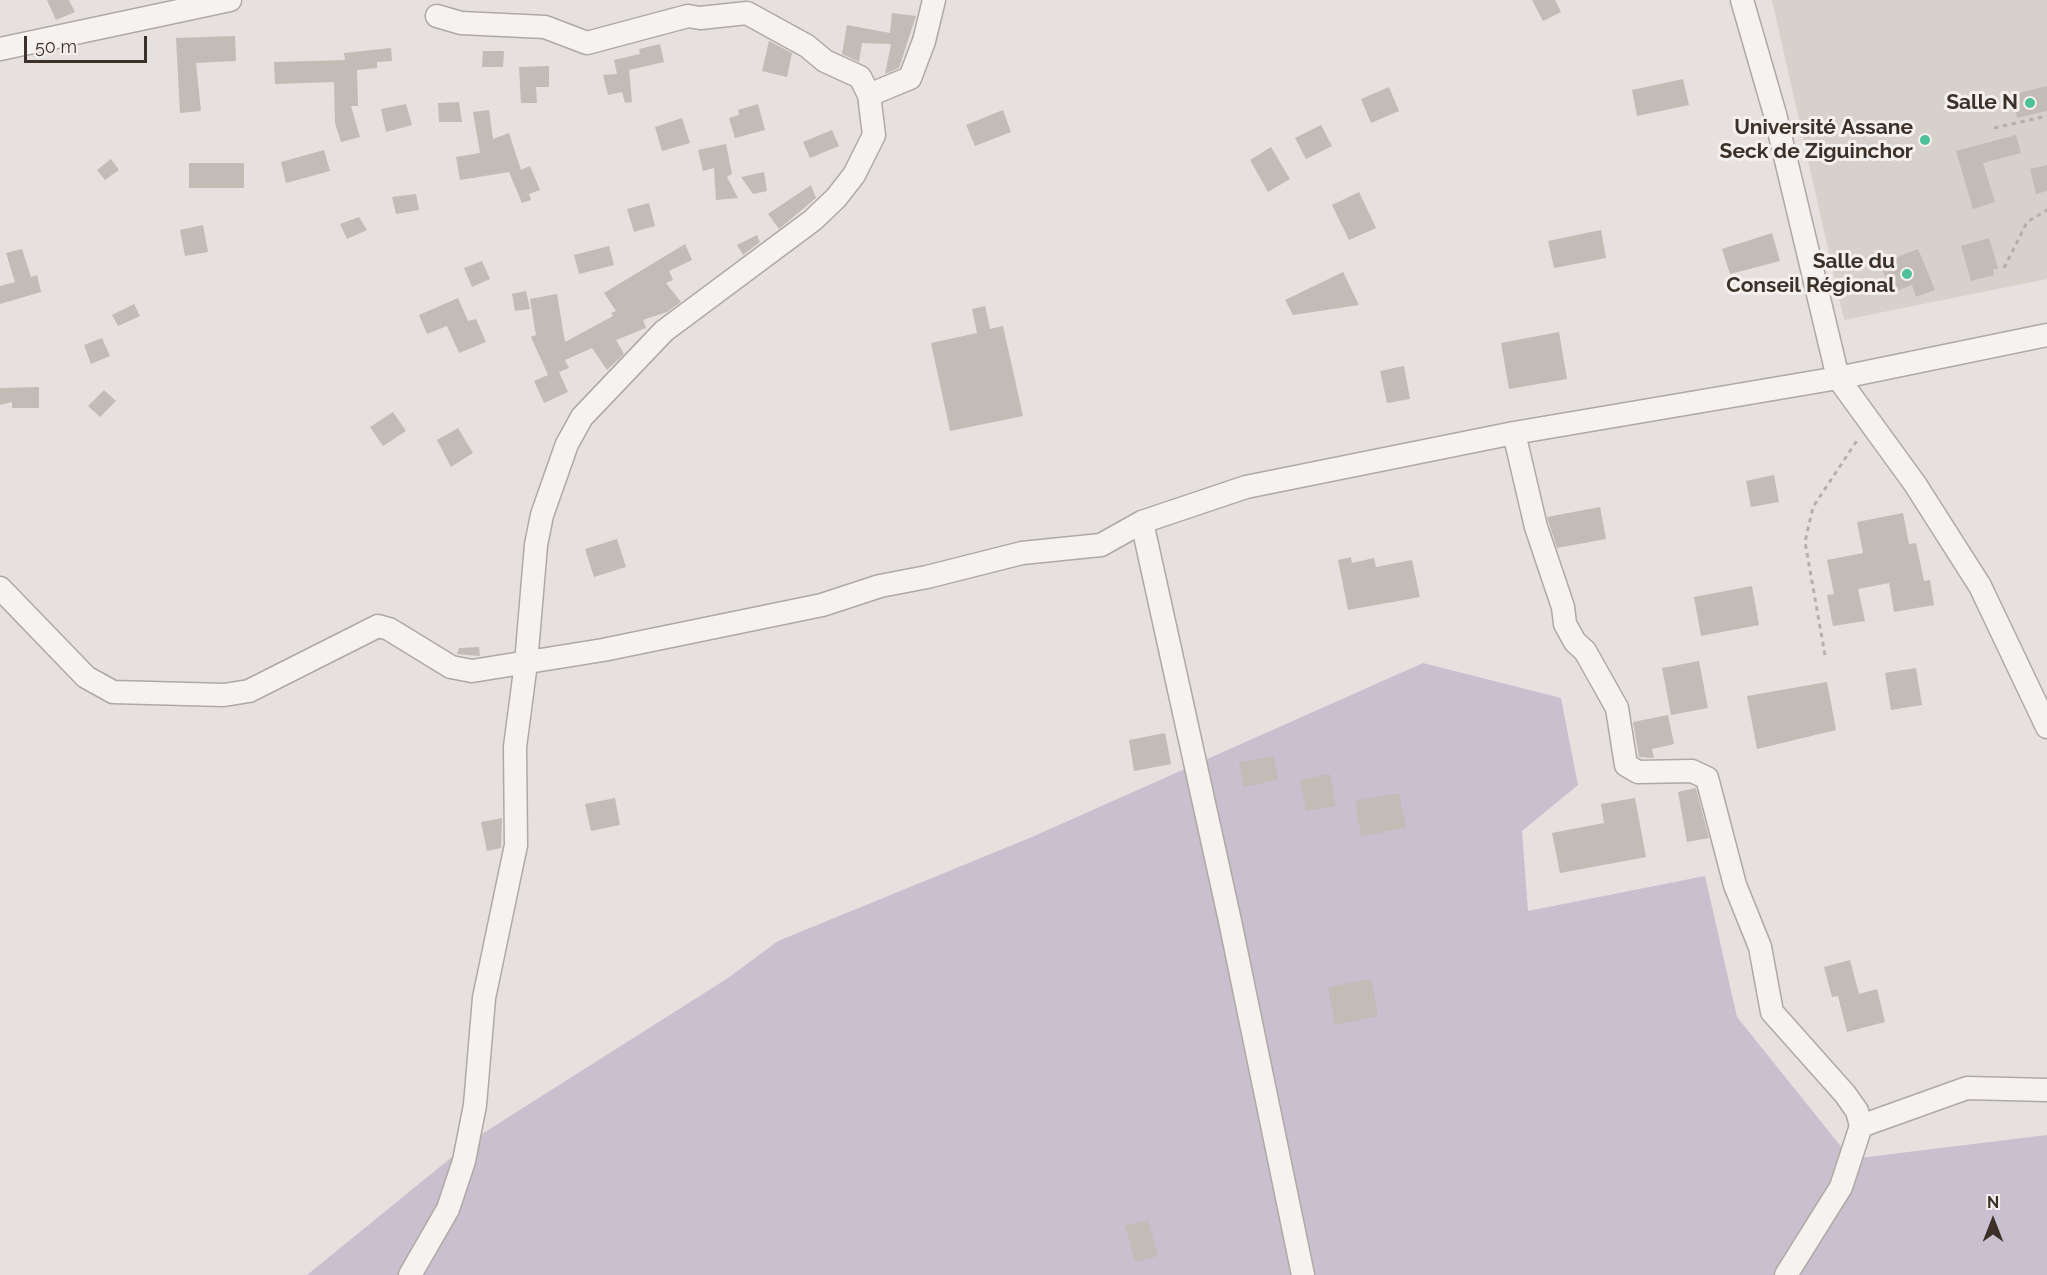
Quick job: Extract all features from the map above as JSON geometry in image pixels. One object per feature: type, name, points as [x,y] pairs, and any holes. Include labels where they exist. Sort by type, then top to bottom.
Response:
[{"type":"street","points":[[0,49],[230,0]]},
{"type":"street","points":[[869,94],[910,78],[924,41],[934,0]]},
{"type":"street","points":[[1742,0],[1776,114],[1838,378],[1915,484],[1980,586],[2047,727]]},
{"type":"street","points":[[412,1274],[448,1209],[464,1161],[475,1105],[484,998],[516,844],[515,747],[526,663],[536,545],[542,515],[554,477],[582,417],[664,331],[813,219],[836,198],[854,175],[874,135],[869,94],[860,77],[825,61],[807,46],[747,13],[700,18],[688,16],[587,43],[545,27],[461,23],[438,16]]},
{"type":"street","points":[[0,588],[86,677],[99,686],[129,694],[224,694],[249,691],[378,627],[388,629],[451,666],[472,671],[526,663],[822,605],[880,586],[927,578],[1022,553],[1101,545],[1142,522],[1246,487],[1515,434],[1838,378],[2047,335]]},
{"type":"street","points":[[1515,434],[1536,527],[1563,607],[1565,624],[1575,642],[1585,651],[1617,708],[1626,765],[1638,772],[1692,771],[1707,778],[1735,885],[1760,947],[1772,1012],[1852,1103],[1861,1126],[1841,1187],[1786,1275]]},
{"type":"street","points":[[1142,522],[1230,921],[1303,1275]]},
{"type":"street","points":[[1861,1126],[1967,1088],[2047,1090]]},
{"type":"path","points":[[1994,128],[2047,116]]},
{"type":"path","points":[[2004,268],[2027,222],[2047,210]]},
{"type":"path","points":[[1825,655],[1805,542],[1814,507],[1869,422]]},
{"type":"shaded area","name":"Université Assane Seck de Ziguinchor","points":[[1772,0],[2047,0],[2047,279],[1844,320]]},
{"type":"shaded area","points":[[1423,663],[1561,698],[1578,785],[1522,831],[1528,911],[1705,876],[1737,1017],[1851,1159],[2047,1135],[2047,1275],[307,1275],[474,1139],[728,978],[778,941],[1032,837]]},
{"type":"building","points":[[47,0],[69,0],[75,12],[56,20]]},
{"type":"building","points":[[1532,0],[1555,0],[1561,12],[1543,21]]},
{"type":"building","points":[[892,13],[916,16],[899,68],[885,74],[891,44],[862,43],[859,62],[842,54],[847,25],[890,33]]},
{"type":"building","points":[[235,36],[236,61],[196,63],[201,111],[180,113],[176,38]]},
{"type":"building","points":[[769,41],[792,53],[787,77],[762,71]]},
{"type":"building","points":[[660,44],[664,62],[629,70],[632,102],[625,103],[622,92],[608,95],[603,75],[617,74],[614,60],[640,54],[639,49]]},
{"type":"building","points":[[391,48],[392,61],[377,62],[377,68],[357,70],[358,106],[351,106],[360,137],[341,142],[335,123],[334,82],[275,84],[274,62],[345,60],[344,53]]},
{"type":"building","points":[[483,51],[504,51],[503,67],[482,67]]},
{"type":"building","points":[[549,66],[549,87],[536,87],[537,103],[521,103],[519,67]]},
{"type":"building","points":[[1683,79],[1689,105],[1637,116],[1632,90]]},
{"type":"building","name":"Salle N","points":[[2047,86],[2047,111],[2017,118],[2011,95]]},
{"type":"building","points":[[1389,87],[1399,111],[1371,123],[1361,99]]},
{"type":"building","points":[[459,102],[462,122],[439,122],[438,103]]},
{"type":"building","points":[[406,104],[412,125],[386,132],[381,109]]},
{"type":"building","points":[[758,104],[765,130],[735,138],[729,118],[739,115],[738,110]]},
{"type":"building","points":[[489,110],[493,139],[509,133],[521,170],[530,166],[540,190],[529,194],[531,200],[522,203],[509,172],[460,180],[456,157],[480,153],[473,112]]},
{"type":"building","points":[[1003,110],[1011,132],[975,146],[966,125]]},
{"type":"building","points":[[682,118],[690,143],[662,151],[655,127]]},
{"type":"building","points":[[1321,125],[1332,146],[1306,159],[1295,138]]},
{"type":"building","points":[[832,130],[839,146],[810,158],[803,142]]},
{"type":"building","points":[[2016,135],[2021,153],[1983,163],[1995,202],[1973,209],[1956,151]]},
{"type":"building","points":[[726,144],[732,174],[727,177],[738,198],[716,200],[714,168],[703,171],[698,150]]},
{"type":"building","points":[[1271,147],[1290,179],[1268,192],[1250,160]]},
{"type":"building","points":[[324,150],[330,171],[286,183],[281,162]]},
{"type":"building","points":[[111,159],[119,170],[105,180],[97,170]]},
{"type":"building","points":[[189,163],[244,163],[244,188],[189,188]]},
{"type":"building","points":[[2047,165],[2047,191],[2036,194],[2030,169]]},
{"type":"building","points":[[764,172],[767,191],[753,194],[741,177]]},
{"type":"building","points":[[811,185],[816,198],[779,229],[768,214]]},
{"type":"building","points":[[1359,192],[1376,228],[1349,240],[1332,205]]},
{"type":"building","points":[[416,194],[419,210],[396,214],[392,197]]},
{"type":"building","points":[[649,203],[655,226],[634,232],[627,209]]},
{"type":"building","points":[[359,217],[367,230],[347,239],[340,224]]},
{"type":"building","points":[[203,225],[208,252],[185,256],[180,230]]},
{"type":"building","points":[[1601,230],[1606,258],[1554,268],[1548,241]]},
{"type":"building","points":[[1772,233],[1780,261],[1730,274],[1722,249]]},
{"type":"building","points":[[757,235],[760,242],[743,255],[737,245]]},
{"type":"building","points":[[1989,238],[1998,268],[1993,270],[1994,275],[1971,281],[1961,246]]},
{"type":"building","points":[[685,244],[692,260],[669,271],[673,280],[666,283],[681,302],[667,312],[643,320],[646,328],[616,340],[624,354],[607,370],[592,348],[565,360],[569,368],[559,372],[568,392],[544,403],[534,381],[548,375],[531,337],[536,335],[530,299],[557,294],[565,342],[613,316],[611,313],[616,311],[604,293]]},
{"type":"building","points":[[609,246],[614,265],[579,274],[574,255]]},
{"type":"building","points":[[22,249],[31,277],[37,275],[41,292],[0,304],[0,286],[15,282],[6,253]]},
{"type":"building","name":"Salle du Conseil Régional","points":[[1918,249],[1935,290],[1916,297],[1912,285],[1892,293],[1880,264]]},
{"type":"building","points":[[482,261],[490,279],[472,287],[464,268]]},
{"type":"building","points":[[1343,272],[1359,305],[1293,315],[1285,300]]},
{"type":"building","points":[[526,291],[530,309],[515,311],[512,294]]},
{"type":"building","points":[[458,298],[468,321],[476,319],[486,342],[459,353],[447,326],[427,334],[419,315]]},
{"type":"building","points":[[134,304],[140,316],[118,326],[112,315]]},
{"type":"building","points":[[985,306],[990,329],[1003,326],[1023,416],[950,431],[931,343],[977,333],[972,309]]},
{"type":"building","points":[[1559,332],[1567,379],[1509,389],[1501,343]]},
{"type":"building","points":[[102,338],[110,356],[91,364],[84,345]]},
{"type":"building","points":[[1404,366],[1410,399],[1387,403],[1380,371]]},
{"type":"building","points":[[39,387],[39,408],[12,408],[12,402],[0,405],[0,388]]},
{"type":"building","points":[[104,390],[116,401],[100,417],[88,406]]},
{"type":"building","points":[[393,412],[406,431],[383,446],[370,427]]},
{"type":"building","points":[[458,428],[473,453],[451,467],[437,440]]},
{"type":"building","points":[[1774,475],[1779,502],[1751,507],[1746,481]]},
{"type":"building","points":[[1600,507],[1606,539],[1557,548],[1547,517]]},
{"type":"building","points":[[1903,513],[1909,544],[1916,543],[1924,581],[1930,580],[1934,605],[1894,612],[1889,583],[1858,589],[1865,621],[1833,626],[1827,595],[1834,594],[1827,560],[1863,553],[1857,522]]},
{"type":"building","points":[[617,539],[626,567],[594,577],[585,549]]},
{"type":"building","points":[[1351,557],[1352,563],[1374,558],[1376,567],[1412,560],[1420,597],[1348,610],[1338,560]]},
{"type":"building","points":[[1752,586],[1759,625],[1701,636],[1694,597]]},
{"type":"building","points":[[479,647],[480,656],[457,654],[459,648]]},
{"type":"building","points":[[1699,661],[1708,708],[1671,715],[1662,668]]},
{"type":"building","points":[[1916,668],[1922,705],[1891,710],[1885,673]]},
{"type":"building","points":[[1827,682],[1836,730],[1757,749],[1747,696]]},
{"type":"building","points":[[1668,715],[1674,744],[1652,749],[1654,758],[1639,757],[1633,722]]},
{"type":"building","points":[[1165,733],[1171,764],[1134,771],[1129,740]]},
{"type":"building","points":[[1274,756],[1278,780],[1243,787],[1239,762]]},
{"type":"building","points":[[1330,774],[1336,806],[1306,811],[1300,780]]},
{"type":"building","points":[[1696,788],[1709,838],[1687,842],[1678,792]]},
{"type":"building","points":[[1399,793],[1406,828],[1361,836],[1355,801]]},
{"type":"building","points":[[615,798],[620,825],[591,831],[585,804]]},
{"type":"building","points":[[1635,798],[1646,857],[1560,873],[1552,833],[1604,823],[1601,804]]},
{"type":"building","points":[[502,818],[501,848],[487,851],[481,822]]},
{"type":"building","points":[[1850,960],[1859,994],[1877,989],[1885,1022],[1847,1032],[1838,996],[1832,997],[1824,967]]},
{"type":"building","points":[[1371,979],[1378,1016],[1335,1025],[1328,987]]},
{"type":"building","points":[[1148,1220],[1158,1256],[1135,1262],[1125,1226]]},
{"type":"place","name":"Salle N","points":[[2030,103]]},
{"type":"place","name":"Université Assane Seck de Ziguinchor","points":[[1925,140]]},
{"type":"place","name":"Salle du Conseil Régional","points":[[1907,274]]}]
